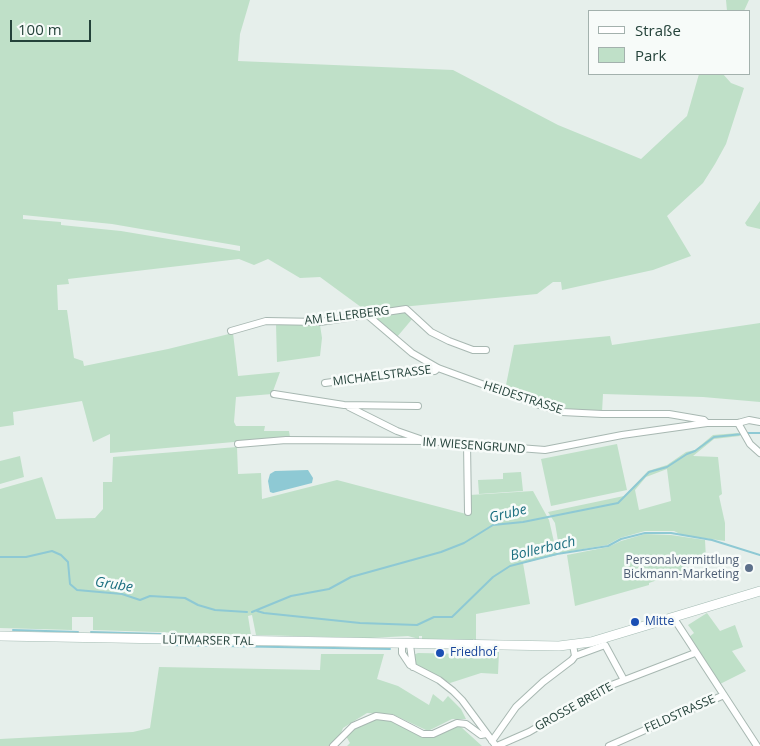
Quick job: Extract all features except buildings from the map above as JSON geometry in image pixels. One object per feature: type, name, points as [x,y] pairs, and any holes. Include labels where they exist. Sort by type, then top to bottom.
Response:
[{"type":"main road","name":"LÜTMARSER TAL","points":[[0,636],[409,645],[429,649],[572,645],[760,591]]},
{"type":"street","name":"AM ELLERBERG","points":[[231,331],[266,321],[320,322],[406,309],[431,332],[473,350],[486,350]]},
{"type":"street","name":"HEIDESTRASSE","points":[[365,314],[412,353],[438,368],[562,412],[602,414],[655,412],[704,420],[707,423],[740,427],[744,420],[760,422]]},
{"type":"street","name":"MICHAELSTRASSE","points":[[325,383],[398,373],[435,371],[438,368]]},
{"type":"street","points":[[274,394],[344,405],[418,406]]},
{"type":"street","points":[[344,405],[359,410],[396,431],[428,441]]},
{"type":"street","name":"IM WIESENGRUND","points":[[238,444],[286,440],[428,441],[545,450],[622,435],[707,423]]},
{"type":"street","points":[[740,427],[745,438],[760,453]]},
{"type":"street","points":[[468,443],[468,512]]},
{"type":"street","name":"FELDSTRASSE","points":[[673,617],[757,746]]},
{"type":"street","points":[[409,645],[406,661],[414,668],[439,680],[458,696],[495,744],[516,707],[543,682],[572,660],[575,656],[572,645]]},
{"type":"street","name":"GROSSE BREITE","points":[[575,656],[605,645],[624,680]]},
{"type":"street","name":"GROSSE BREITE","points":[[495,744],[529,732],[585,699],[624,680],[696,653]]},
{"type":"street","name":"FELDSTRASSE","points":[[609,746],[724,695]]},
{"type":"street","points":[[333,746],[353,726],[376,716],[392,718],[423,734],[433,734],[457,723],[466,724],[481,735],[486,734]]},
{"type":"green space","points":[[0,0],[250,0],[240,34],[238,61],[453,70],[558,125],[641,159],[687,116],[699,75],[724,75],[731,83],[744,88],[726,144],[715,164],[703,183],[667,216],[691,256],[653,270],[562,290],[561,282],[553,282],[537,294],[370,310],[365,310],[320,277],[300,278],[268,259],[254,265],[239,259],[68,279],[69,284],[57,285],[58,310],[67,310],[74,358],[83,361],[84,366],[168,349],[233,333],[238,376],[280,372],[272,394],[236,397],[234,422],[236,426],[265,426],[264,431],[289,431],[290,437],[110,453],[110,434],[93,442],[82,401],[13,412],[14,425],[0,427]],"holes":[[[23,215],[112,224],[240,246],[240,251],[121,231],[61,225],[61,222],[23,219]]]},
{"type":"green space","points":[[726,0],[749,0],[744,10],[727,10]]},
{"type":"green space","points":[[760,201],[760,229],[747,226],[745,223]]},
{"type":"green space","points":[[404,312],[413,318],[397,337],[376,320],[379,314]]},
{"type":"green space","points":[[760,323],[760,402],[703,397],[603,394],[602,412],[563,409],[505,390],[514,345],[610,336],[612,345]]},
{"type":"green space","points":[[276,324],[320,325],[322,338],[320,356],[277,362]]},
{"type":"green space","points":[[738,433],[740,436],[714,439],[693,456],[718,457],[722,494],[719,496],[725,523],[725,541],[682,535],[674,531],[645,531],[620,538],[607,545],[560,553],[555,523],[548,512],[624,496],[648,471],[667,465],[686,452],[695,450],[713,435]],"holes":[[[667,469],[671,501],[639,510],[635,490],[646,477]]]},
{"type":"green space","points":[[617,444],[627,490],[551,506],[541,459]]},
{"type":"green space","points":[[237,447],[238,474],[261,473],[262,499],[337,480],[470,515],[470,495],[533,491],[549,520],[557,555],[523,563],[530,604],[476,614],[476,640],[473,639],[473,641],[422,639],[422,636],[419,636],[419,639],[408,636],[370,638],[256,635],[252,615],[248,616],[251,635],[93,630],[93,617],[72,617],[72,630],[0,628],[0,489],[42,477],[56,519],[95,518],[103,509],[103,482],[112,482],[113,457]]},
{"type":"green space","points":[[20,456],[24,477],[0,484],[0,461]]},
{"type":"green space","points":[[521,472],[523,491],[479,494],[478,480],[503,479],[503,473]]},
{"type":"green space","points":[[645,534],[671,535],[705,540],[706,559],[701,560],[701,564],[685,565],[685,570],[649,583],[649,585],[575,606],[567,555],[608,547]]},
{"type":"green space","points":[[707,613],[720,631],[735,625],[743,647],[732,651],[746,671],[720,684],[689,637],[694,633],[688,625]]},
{"type":"green space","points":[[499,652],[498,674],[481,673],[450,683],[413,661],[413,655],[418,653],[469,654]]},
{"type":"green space","points":[[321,654],[384,654],[377,679],[398,686],[429,705],[433,694],[443,702],[448,696],[461,709],[466,719],[452,719],[428,731],[392,714],[367,713],[343,728],[340,736],[331,746],[0,746],[0,739],[133,732],[150,728],[159,667],[320,670]]},
{"type":"green space","points":[[376,719],[391,720],[427,738],[454,727],[461,727],[482,746],[347,746],[350,743],[346,736],[354,728]]},
{"type":"water","points":[[308,470],[313,478],[312,483],[273,493],[270,492],[268,481],[270,474],[275,471]]},
{"type":"waterway","name":"Grube","points":[[747,433],[760,433]]},
{"type":"waterway","name":"Grube","points":[[252,612],[291,596],[329,589],[351,577],[441,552],[464,543],[493,525],[523,522],[618,503],[649,472],[667,467],[695,451],[714,437],[742,434]]},
{"type":"waterway","name":"Bollerbach","points":[[257,611],[360,623],[417,625],[434,617],[452,617],[493,577],[510,566],[557,554],[608,546],[621,539],[645,533],[671,533],[712,540],[760,555]]},
{"type":"waterway","name":"Grube","points":[[0,557],[26,557],[52,551],[61,555],[68,562],[70,584],[77,590],[122,594],[140,600],[150,596],[185,598],[198,605],[215,610],[247,612]]},
{"type":"waterway","points":[[13,630],[78,632]]},
{"type":"waterway","points":[[91,632],[161,634]]},
{"type":"waterway","points":[[171,634],[198,635]]},
{"type":"waterway","points":[[166,645],[390,649]]},
{"type":"place","name":"Personalvermittlung Bickmann-Marketing","points":[[749,568]]},
{"type":"place","name":"Mitte","points":[[635,622]]},
{"type":"place","name":"Friedhof","points":[[440,653]]}]
